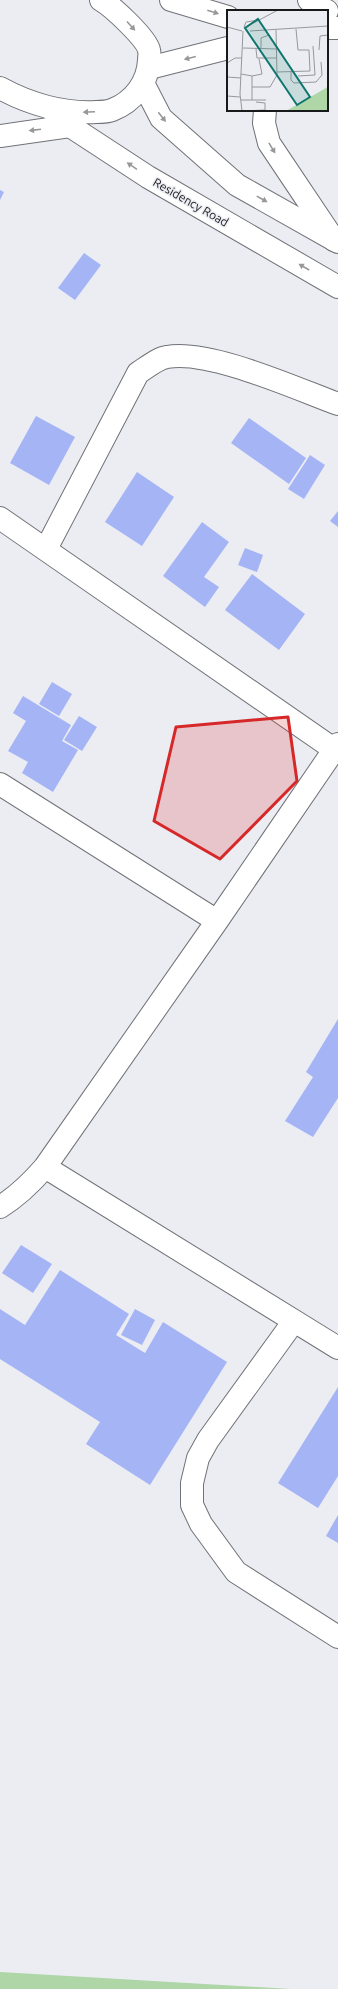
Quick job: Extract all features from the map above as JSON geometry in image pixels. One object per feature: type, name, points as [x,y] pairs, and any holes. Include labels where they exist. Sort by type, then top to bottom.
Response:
[{"type":"street","points":[[101,0],[130,24],[149,50],[146,76],[161,118],[237,185],[336,241]]},
{"type":"street","points":[[170,0],[227,17]]},
{"type":"street","points":[[309,0],[325,10]]},
{"type":"street","points":[[328,12],[338,18]]},
{"type":"street","points":[[146,76],[227,48]]},
{"type":"street","name":"Residency Road","points":[[3,93],[50,108],[81,113],[110,111],[130,100],[146,76]]},
{"type":"street","name":"Residency Road","points":[[50,108],[70,126],[148,177],[338,287]]},
{"type":"street","points":[[265,111],[264,123],[269,143],[336,241]]},
{"type":"street","points":[[0,136],[70,126]]},
{"type":"street","points":[[46,549],[138,373],[166,357],[200,357],[267,377],[338,404]]},
{"type":"street","points":[[0,518],[336,747],[217,921],[45,1167],[31,1183],[10,1201],[0,1207]]},
{"type":"street","points":[[0,784],[217,921]]},
{"type":"street","points":[[45,1167],[338,1348]]},
{"type":"street","points":[[294,1321],[208,1440],[198,1458],[192,1484],[192,1505],[212,1541],[236,1572],[338,1637]]},
{"type":"highlighted area","points":[[288,717],[297,781],[220,859],[154,821],[176,727]]},
{"type":"green space","points":[[0,1972],[291,1989],[0,1989]]},
{"type":"building","points":[[0,190],[4,192],[0,200]]},
{"type":"building","points":[[84,253],[101,265],[75,300],[58,288]]},
{"type":"building","points":[[36,416],[75,437],[49,485],[10,463]]},
{"type":"building","points":[[249,418],[306,458],[289,484],[231,443]]},
{"type":"building","points":[[310,455],[325,465],[304,499],[288,489]]},
{"type":"building","points":[[137,472],[174,497],[142,546],[105,522]]},
{"type":"building","points":[[338,511],[338,527],[330,521]]},
{"type":"building","points":[[202,522],[229,542],[204,577],[219,587],[205,607],[163,576]]},
{"type":"building","points":[[245,548],[263,555],[257,572],[238,565]]},
{"type":"building","points":[[252,574],[305,614],[279,650],[225,610]]},
{"type":"building","points":[[52,682],[72,694],[59,716],[39,704]]},
{"type":"building","points":[[23,696],[71,725],[62,741],[78,750],[53,792],[22,773],[28,762],[8,751],[26,721],[13,713]]},
{"type":"building","points":[[79,716],[97,727],[82,751],[64,740]]},
{"type":"building","points":[[338,1019],[338,1098],[313,1137],[285,1121],[313,1077],[306,1072]]},
{"type":"building","points":[[21,1245],[52,1264],[33,1293],[2,1273]]},
{"type":"building","points":[[60,1270],[129,1314],[116,1335],[145,1353],[163,1322],[227,1362],[150,1485],[86,1444],[100,1422],[0,1359],[0,1309],[25,1325]]},
{"type":"building","points":[[135,1309],[155,1320],[142,1345],[121,1335]]},
{"type":"building","points":[[338,1387],[338,1476],[318,1508],[278,1483]]},
{"type":"building","points":[[338,1515],[338,1543],[326,1536]]}]
